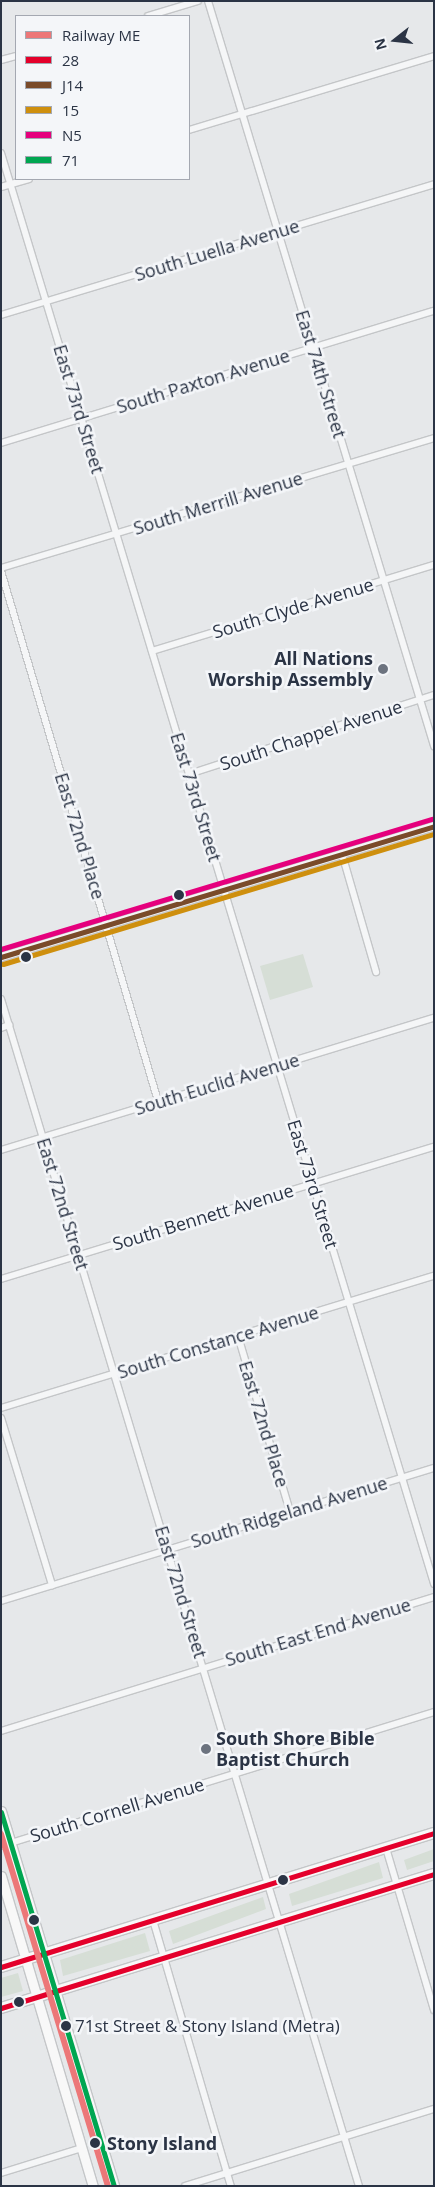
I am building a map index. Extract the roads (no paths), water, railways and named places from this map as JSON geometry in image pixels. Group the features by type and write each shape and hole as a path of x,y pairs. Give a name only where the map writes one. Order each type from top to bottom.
{"highway":[{"path":"1,1967 434,1834"},
{"path":"1,2008 434,1874"}],"main road":[{"path":"1,1811 58,1991 114,2186"},
{"path":"1,1876 35,1998 93,2186"}],"street":[{"path":"151,15 198,1"},
{"name":"East 74th Street","path":"208,1 434,746"},
{"path":"1,60 15,56"},
{"path":"190,130 434,56"},
{"name":"East 73rd Street","path":"1,153 434,1584"},
{"path":"1,187 25,180"},
{"name":"South Luella Avenue","path":"1,315 434,184"},
{"name":"South Paxton Avenue","path":"1,443 434,311"},
{"name":"South Merrill Avenue","path":"1,570 434,438"},
{"name":"South Clyde Avenue","path":"152,651 434,565"},
{"name":"East 72nd Place","path":"1,570 158,1102"},
{"name":"South Chappel Avenue","path":"189,774 434,696"},
{"path":"1,957 434,826"},
{"path":"342,854 376,972"},
{"name":"East 72nd Street","path":"1,999 359,2186"},
{"name":"South Euclid Avenue","path":"1,1150 434,1018"},
{"path":"1,1028 9,1025"},
{"name":"South Bennett Avenue","path":"1,1279 434,1147"},
{"name":"South Constance Avenue","path":"1,1408 434,1276"},
{"name":"East 72nd Place","path":"238,1336 290,1512"},
{"path":"1,1418 52,1586"},
{"name":"South Ridgeland Avenue","path":"1,1601 434,1468"},
{"name":"South East End Avenue","path":"1,1730 434,1596"},
{"name":"South Cornell Avenue","path":"1,1846 434,1712"},
{"path":"386,1848 434,2010"},
{"path":"152,1920 231,2186"},
{"path":"185,2186 434,2109"},
{"path":"1,2173 82,2148"}],"rail line":[{"name":"ME","path":"1,1834 108,2186"}],"place":[{"name":"All Nations Worship Assembly","path":"383,669"},
{"name":"South Shore Bible Baptist Church","path":"206,1749"},
{"name":"71st Street & Stony Island (Metra)","path":"66,2026"},
{"name":"Stony Island","path":"95,2143"}]}
